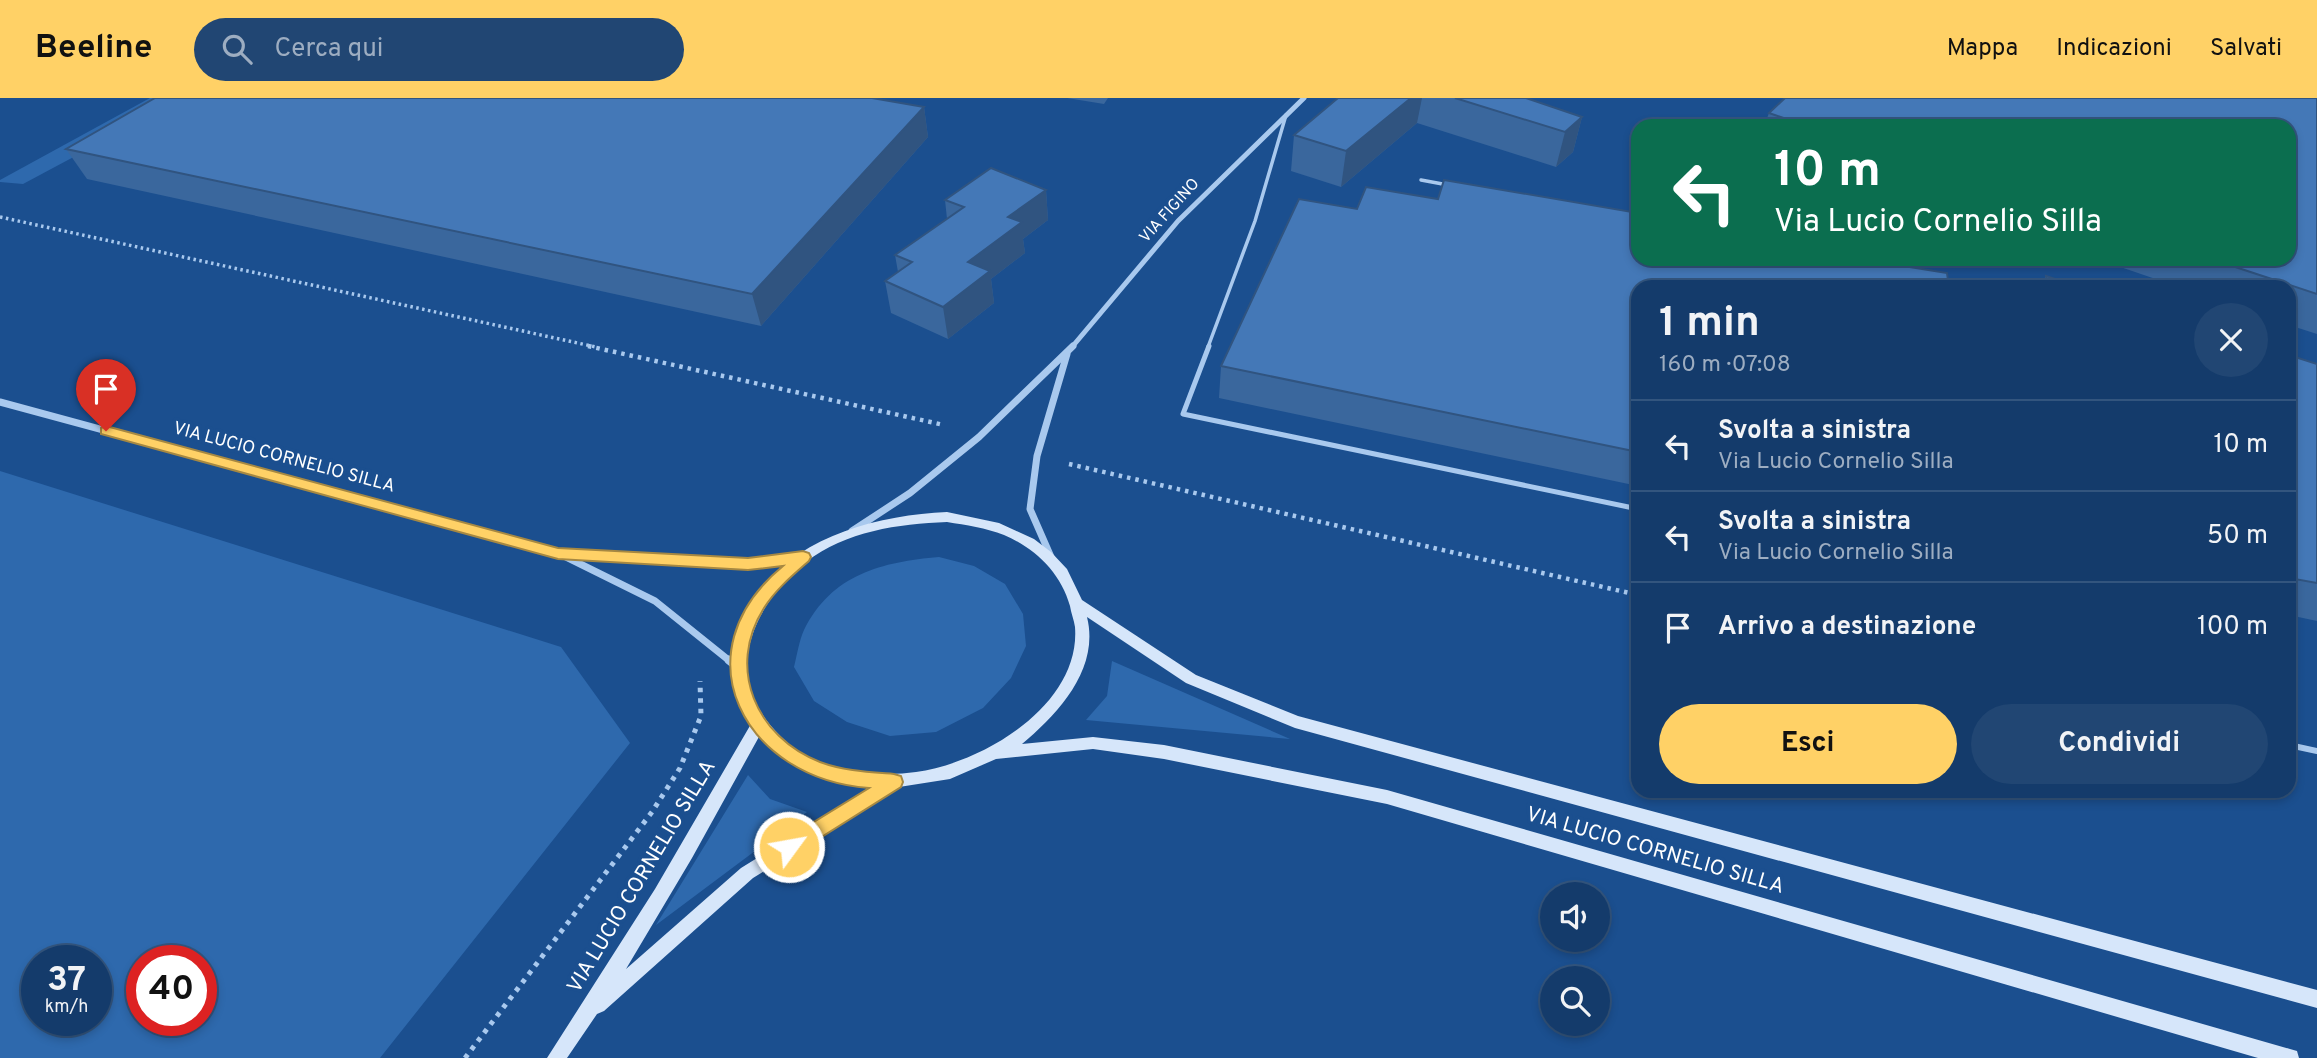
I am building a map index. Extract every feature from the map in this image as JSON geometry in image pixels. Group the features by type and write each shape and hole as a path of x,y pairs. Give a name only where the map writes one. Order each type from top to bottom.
{"street":[{"name":"VIA FIGINO","path":"850,532 910,493 979,437 1067,353 1178,221 1304,98"},
{"name":"VIA FIGINO","path":"1054,564 1030,509 1037,456 1067,353"},
{"name":"VIA LUCIO CORNELIO SILLA","path":"0,402 558,554 655,601 738,667"},
{"name":"VIA LUCIO CORNELIO SILLA","path":"916,517 947,517 986,524 1012,533 1037,548 1069,583 1078,604 1082,639 1074,673 1055,705 1028,732 998,753 934,777 894,782 851,779 814,768 783,751 758,726 744,699 738,667 743,637 756,606 780,577 803,557 850,532 880,523 916,517"},
{"name":"VIA LUCIO CORNELIO SILLA","path":"558,554 748,564 803,557"},
{"name":"VIA LUCIO CORNELIO SILLA","path":"1078,604 1191,679 1295,722 2317,999"},
{"name":"VIA LUCIO CORNELIO SILLA","path":"556,1058 586,1016 696,835 758,726"},
{"name":"VIA LUCIO CORNELIO SILLA","path":"998,753 1093,743 1164,752 1387,797 2290,1058"},
{"name":"VIA LUCIO CORNELIO SILLA","path":"586,1016 747,873 894,782"}],"lane":[{"path":"1286,115 1255,221 1183,414 1631,508"},
{"path":"1421,180 1461,187"},
{"path":"2296,746 2317,751"}],"path":[{"path":"0,217 434,313 522,329 946,425 979,437"},
{"path":"1037,456 1631,593"},
{"path":"465,1058 652,812 680,768 701,716 699,671"}],"shaded area":[{"path":"150,98 184,98 23,184 0,182 0,180"},
{"path":"0,471 561,647 630,743 380,1058 0,1058"},
{"path":"939,557 974,566 1005,584 1023,614 1026,646 1011,678 983,708 936,732 890,736 847,722 814,701 794,667 802,634 829,596 861,574 898,563"},
{"path":"1112,661 1290,739 1086,720 1107,696"},
{"path":"748,775 770,799 807,812 656,925"}],"building":[{"path":"155,98 872,98 924,107 752,294 66,149"},
{"path":"1338,98 1411,98 1346,151 1294,135"},
{"path":"1455,98 1526,98 1582,117 1565,132"},
{"path":"1785,98 2317,98 2317,294 2296,287 2296,280 2275,280 2232,266 2296,266 2296,119 1787,119 1769,113"},
{"path":"991,168 1046,190 1008,217 1022,222 968,262 990,271 943,307 885,281 912,262 895,255 964,207 945,200"},
{"path":"1444,180 1631,212 1631,266 1904,266 1947,273 1948,280 1631,280 1631,451 1221,366 1299,199 1357,209 1366,187 1438,199"},
{"path":"2296,357 2317,364 2317,583 2296,579"}],"route":[{"path":"106,431 558,554 748,564 803,557 780,577 756,606 743,637 738,667 744,699 758,726 783,751 814,768 851,779 894,782 789,847"}]}
